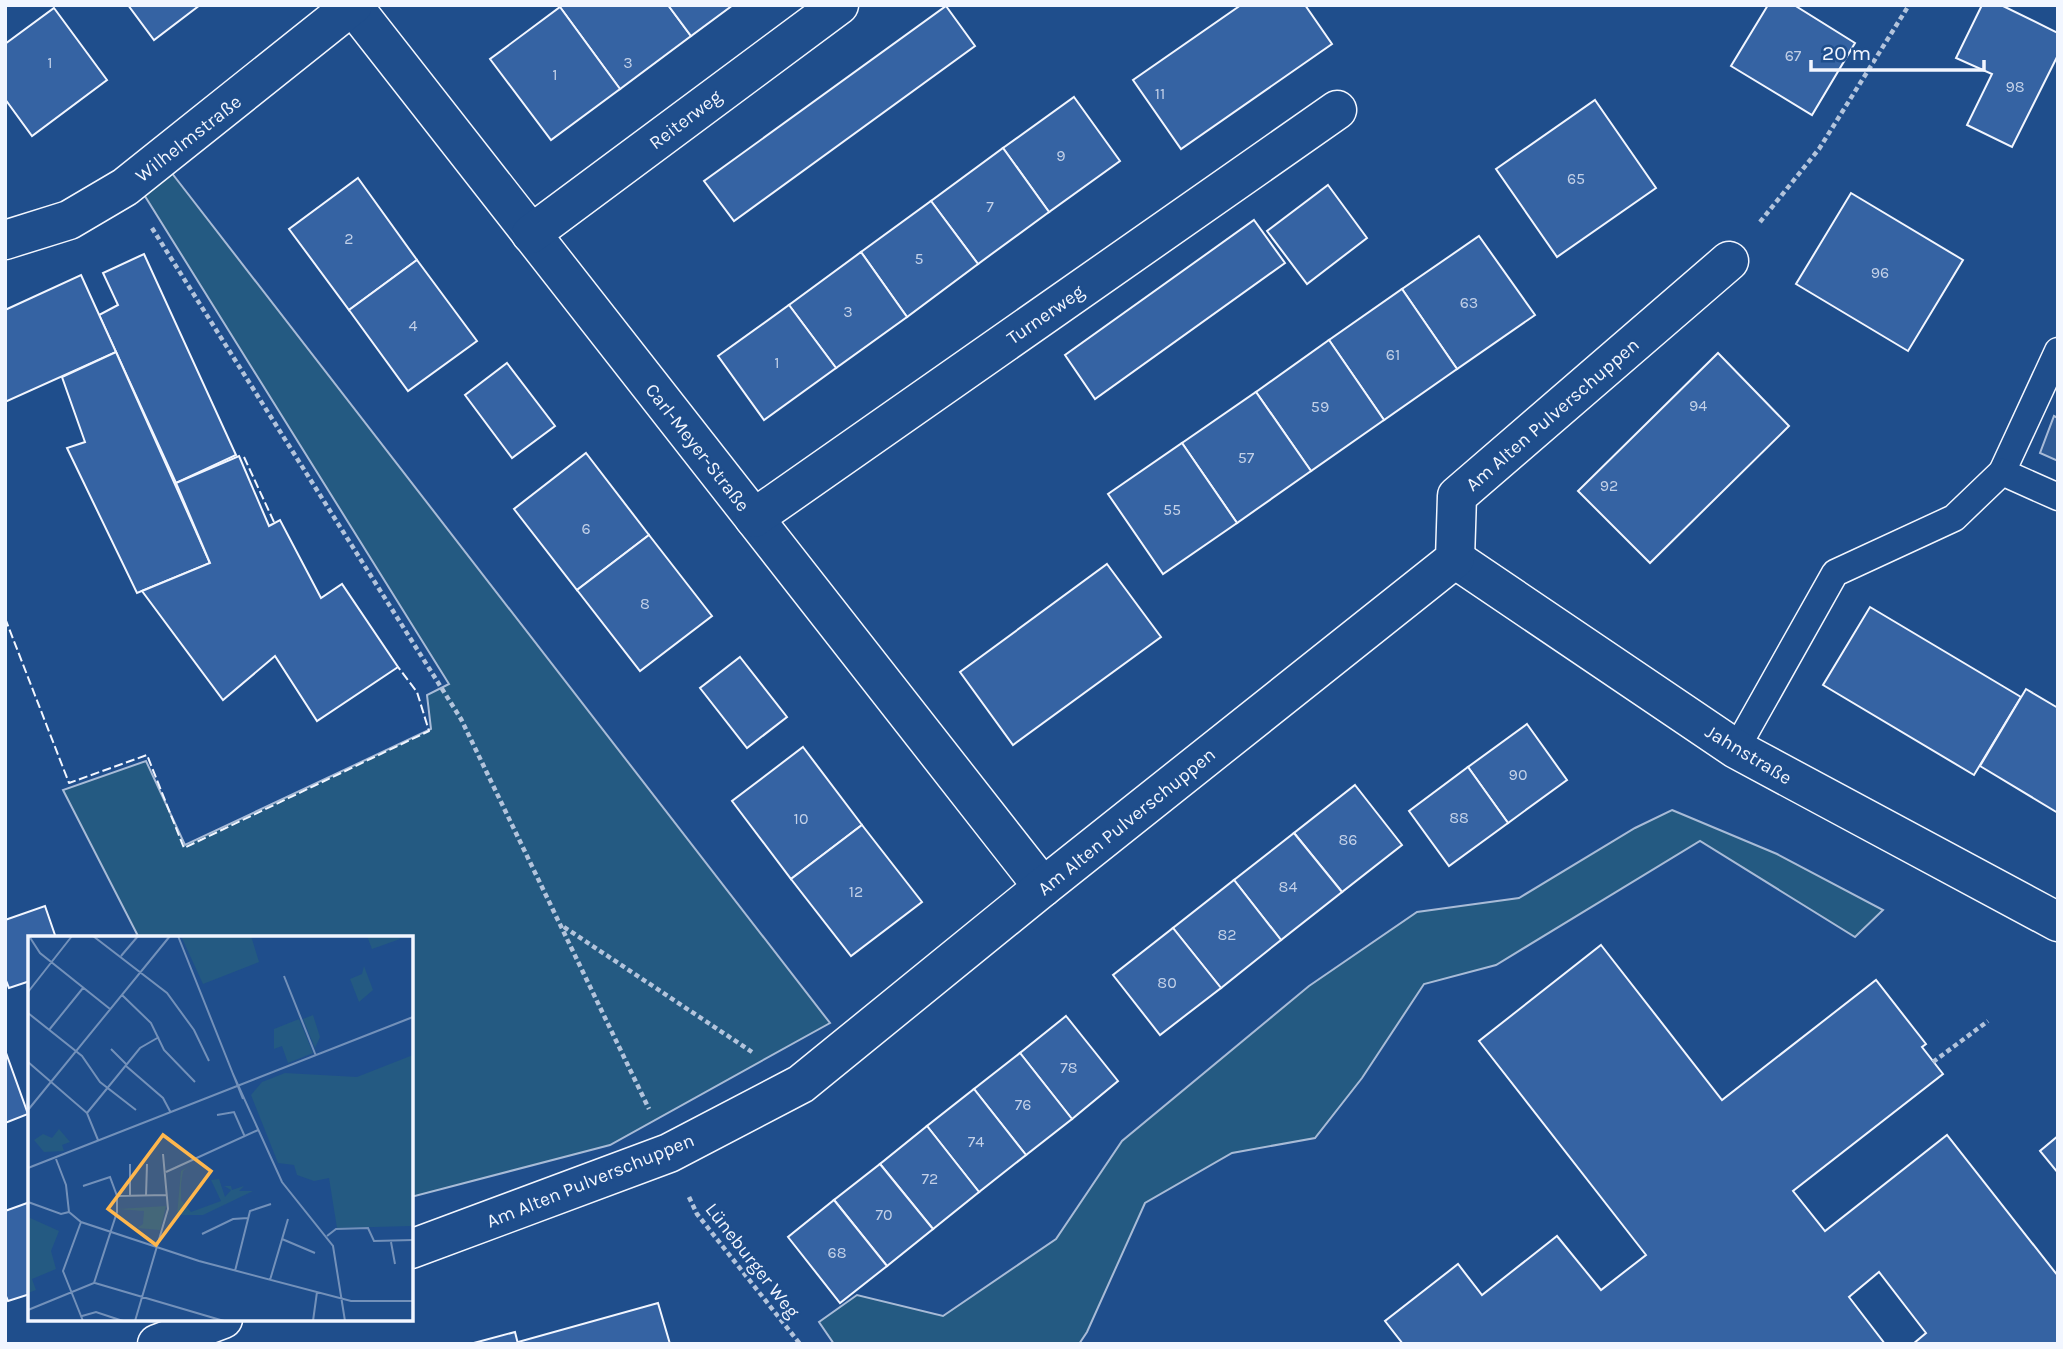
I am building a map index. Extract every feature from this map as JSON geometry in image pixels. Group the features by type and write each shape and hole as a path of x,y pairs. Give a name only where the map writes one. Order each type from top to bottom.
{"street":[{"name":"Reiterweg","path":"531,234 839,5"},
{"name":"Carl-Meyer-Straße","path":"353,6 1043,887"},
{"name":"Wilhelmstraße","path":"5,240 69,220 125,187 353,6"},
{"name":"Turnerweg","path":"754,518 1337,110"},
{"name":"Am Alten Pulverschuppen","path":"413,1248 669,1153 801,1084 1043,887 1455,559 1457,496 1729,261"},
{"name":"Jahnstraße","path":"1455,559 1736,750 2058,922"},
{"path":"157,1344 218,1321"}],"lane":[{"path":"1736,750 1835,573 1954,518 2002,472 2058,351"},
{"path":"2002,472 2058,497"}],"path":[{"path":"1729,261 1819,149 1909,5"},
{"name":"Lüneburger Weg","path":"125,187 461,719 564,927 697,1214 800,1344"},
{"path":"564,927 801,1084"},
{"path":"1933,1062 1988,1021"}],"shaded area":[{"path":"171,172 830,1023 610,1145 413,1196 413,936 138,936 63,790 146,761 185,845 431,729 427,695 449,684 143,193"},
{"path":"2054,416 2058,418 2058,461 2040,453"},
{"path":"1672,810 1777,854 1883,910 1855,937 1700,841 1496,965 1424,984 1362,1078 1315,1138 1232,1153 1145,1203 1087,1332 1079,1344 834,1344 819,1322 857,1295 943,1316 1056,1239 1122,1141 1309,986 1417,912 1519,898 1635,828"}],"building":[{"path":"128,5 200,5 154,40"},
{"path":"668,5 691,36 620,89 560,7"},
{"path":"668,5 733,5 691,36"},
{"path":"1241,5 1305,5 1332,44 1181,149 1133,80"},
{"path":"1768,5 1794,5 1855,43 1812,115 1731,66"},
{"path":"1982,5 2001,5 2058,33 2058,55 2012,147 1967,125 1992,74 1956,58"},
{"path":"946,6 975,46 734,221 704,181"},
{"path":"560,7 620,89 551,140 490,59"},
{"path":"54,8 107,80 32,136 5,99 5,44"},
{"path":"1074,97 1120,161 1049,212 1003,148"},
{"path":"1595,100 1656,188 1557,257 1496,169"},
{"path":"1003,148 1049,212 978,264 931,201"},
{"path":"358,178 417,260 349,310 289,229"},
{"path":"1328,185 1367,238 1307,284 1267,231"},
{"path":"1851,193 1963,260 1908,351 1796,284"},
{"path":"931,201 978,264 907,317 861,252"},
{"path":"1254,220 1285,263 1095,399 1065,355"},
{"path":"1479,236 1535,315 1457,369 1402,289"},
{"path":"861,252 907,317 836,368 789,305"},
{"path":"144,254 236,455 176,483 99,315 118,305 103,273"},
{"path":"417,260 477,341 408,391 349,310"},
{"path":"81,275 116,352 5,402 5,310"},
{"path":"1402,289 1457,369 1384,420 1329,340"},
{"path":"789,305 836,368 764,420 718,356"},
{"path":"1329,340 1384,420 1311,471 1256,392"},
{"path":"116,352 210,563 137,593 67,448 85,442 62,377"},
{"path":"1718,353 1789,426 1650,563 1578,491"},
{"path":"507,363 555,426 512,458 465,395"},
{"path":"1256,392 1311,471 1237,523 1182,443"},
{"path":"1182,443 1237,523 1163,574 1108,494"},
{"path":"586,453 649,535 577,590 514,509"},
{"path":"239,456 269,526 280,520 321,598 342,584 398,667 317,721 275,656 223,700 142,591 210,563 176,483"},
{"path":"649,535 712,616 640,671 577,590"},
{"path":"1107,564 1161,637 1013,745 960,672"},
{"path":"1870,607 2021,697 1974,775 1823,685"},
{"path":"740,657 787,717 747,748 700,688"},
{"path":"2026,689 2058,708 2058,813 1980,766"},
{"path":"1527,724 1567,780 1508,823 1468,767"},
{"path":"803,747 862,825 791,879 732,801"},
{"path":"1468,767 1508,823 1449,866 1409,811"},
{"path":"1355,785 1402,845 1342,892 1294,833"},
{"path":"862,825 922,902 851,956 791,879"},
{"path":"1294,833 1342,892 1281,940 1234,880"},
{"path":"1234,880 1281,940 1221,988 1173,928"},
{"path":"45,906 55,936 28,936 28,982 9,988 5,978 5,920"},
{"path":"1173,928 1221,988 1160,1035 1113,975"},
{"path":"1601,945 1722,1100 1876,980 1926,1044 1922,1047 1943,1074 1793,1191 1825,1231 1947,1135 2058,1276 2058,1344 1913,1344 1926,1333 1879,1272 1849,1297 1885,1344 1403,1344 1385,1321 1458,1264 1482,1295 1557,1236 1601,1290 1646,1255 1479,1041"},
{"path":"1066,1016 1118,1081 1072,1119 1020,1053"},
{"path":"5,1050 28,1114 5,1123"},
{"path":"1020,1053 1072,1119 1026,1155 974,1089"},
{"path":"974,1089 1026,1155 979,1192 927,1126"},
{"path":"927,1126 979,1192 933,1229 880,1164"},
{"path":"2058,1136 2058,1173 2040,1151"},
{"path":"880,1164 933,1229 887,1266 834,1200"},
{"path":"834,1200 887,1266 840,1303 788,1237"},
{"path":"28,1203 28,1295 8,1301 5,1294 5,1211"},
{"path":"658,1303 670,1344 518,1344 518,1342"},
{"path":"515,1332 518,1344 470,1344"}],"fence":[{"path":"244,457 274,522"},
{"path":"5,618 69,783 147,755 184,848 429,731 417,692 398,667"}]}
